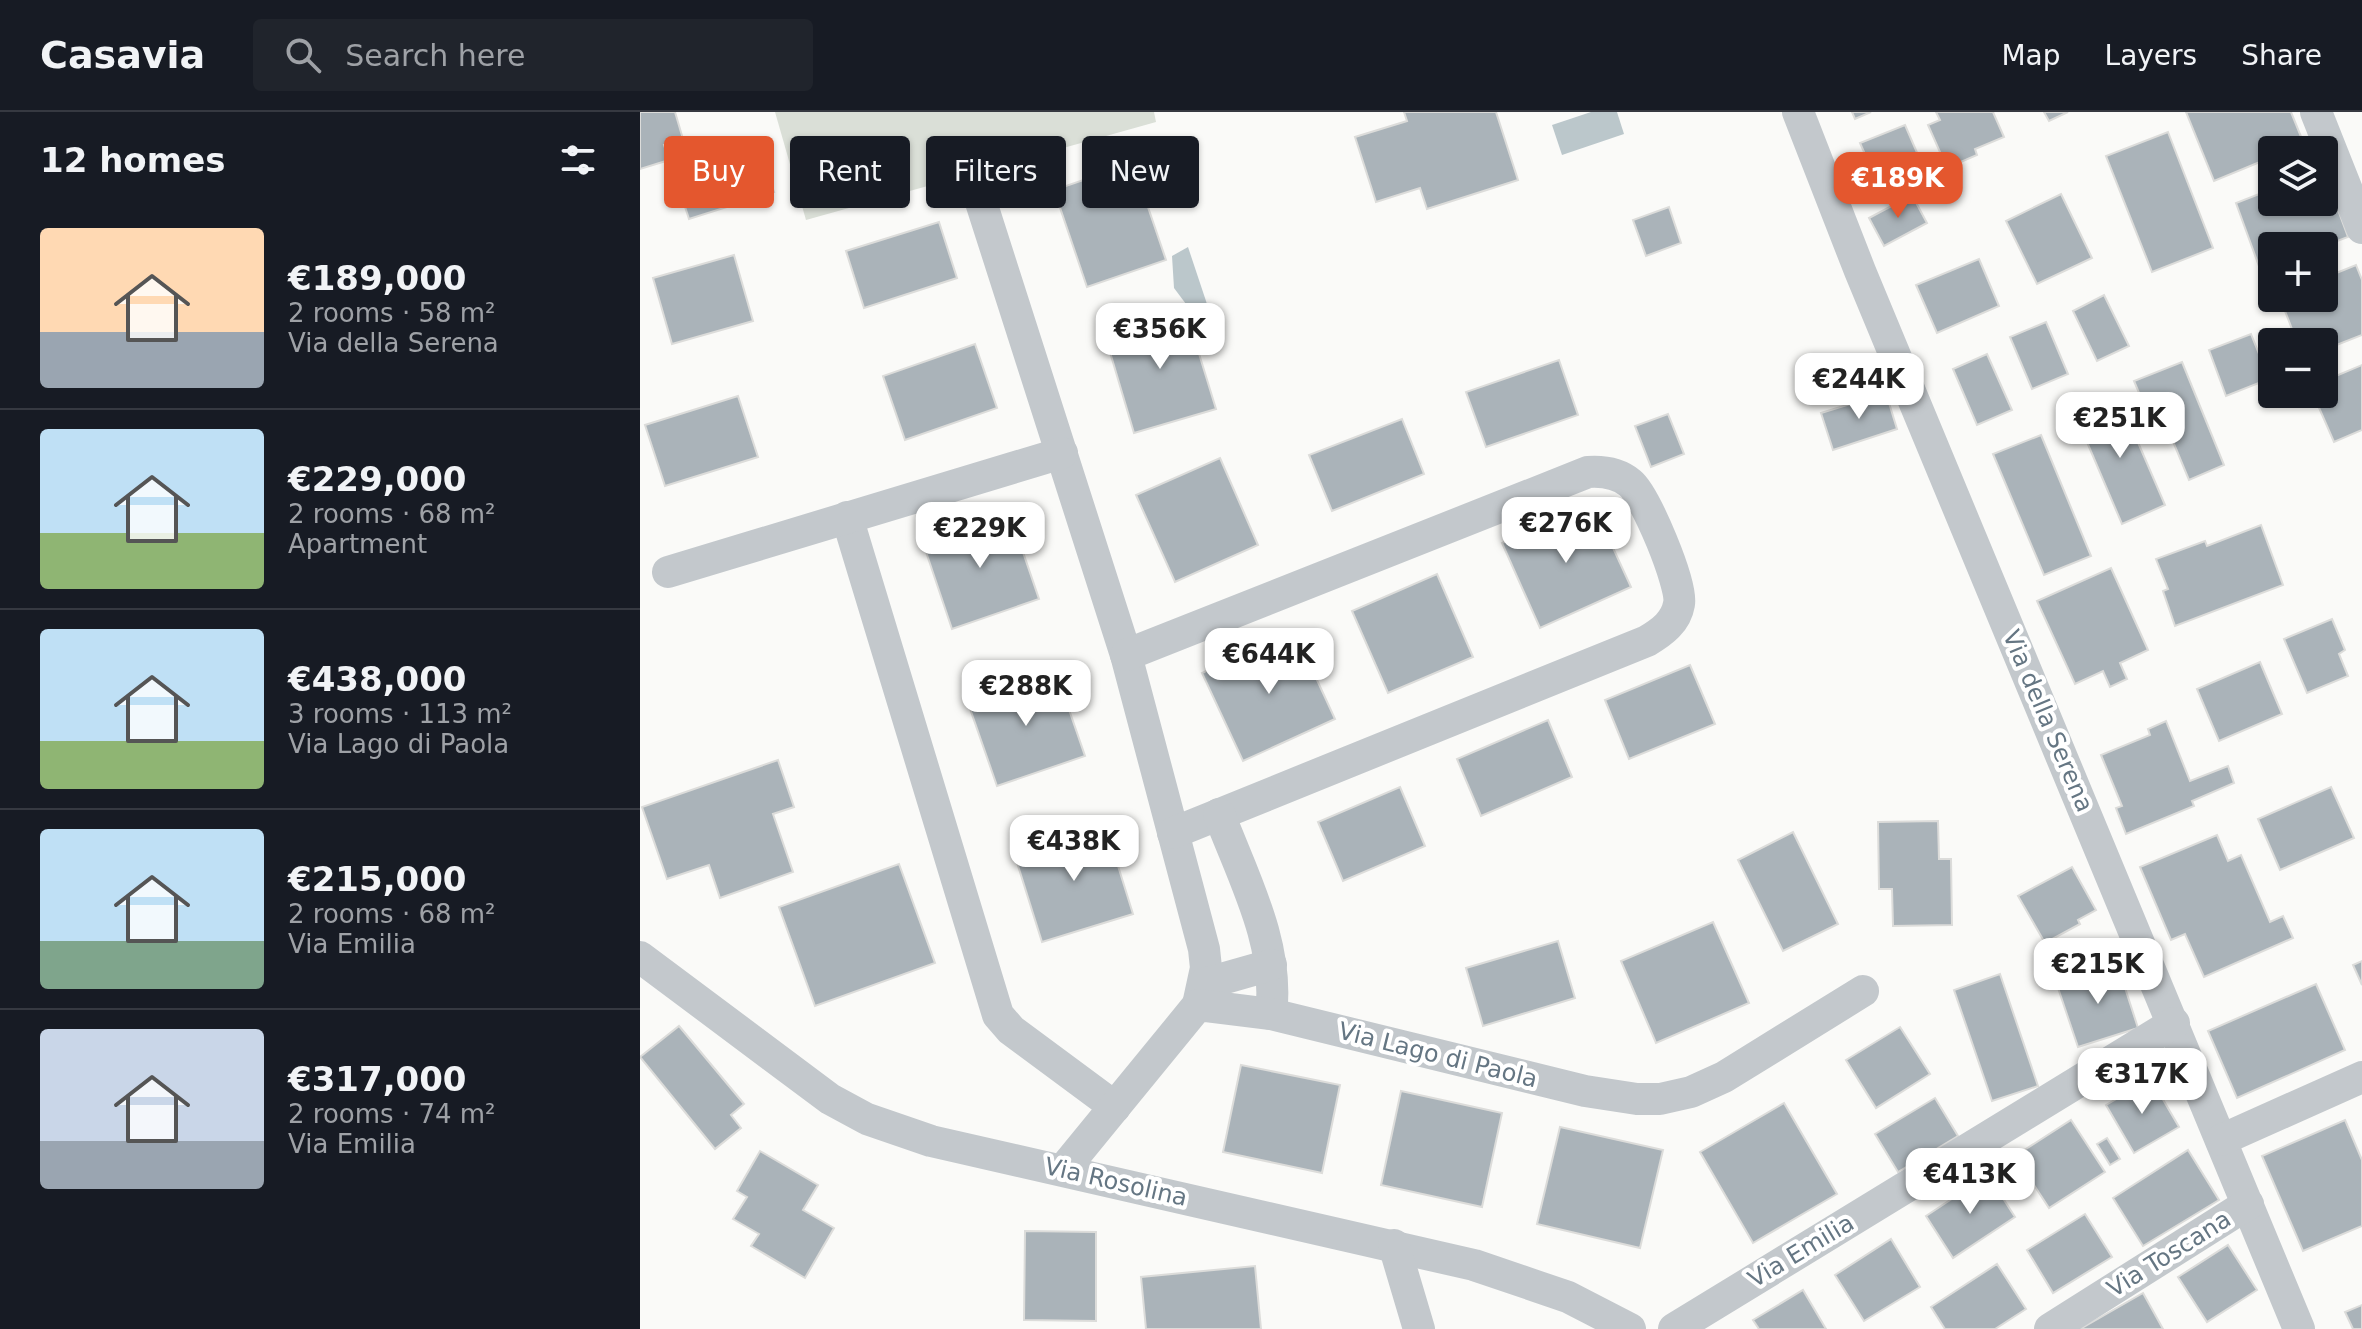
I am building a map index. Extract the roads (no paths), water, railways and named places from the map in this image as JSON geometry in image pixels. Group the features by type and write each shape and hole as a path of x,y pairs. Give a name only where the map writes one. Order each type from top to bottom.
{"street":[{"name":"Via della Serena","path":"1798,112 1860,271 2299,1329"},
{"path":"2316,112 2362,228"},
{"path":"983,208 1126,655 1204,949 1201,995"},
{"path":"668,572 1062,453"},
{"path":"1126,655 1580,474 1597,471 1614,474 1632,484 1641,496 1679,589 1679,607 1670,624 1639,644 1173,833"},
{"path":"847,517 998,1015 1011,1030 1115,1107"},
{"path":"1219,814 1263,932 1271,965 1271,1014"},
{"name":"Via Rosolina","path":"640,957 815,1089 867,1119 931,1141 1394,1245 1522,1279 1568,1297 1630,1329"},
{"path":"1063,1170 1201,995 1271,965"},
{"name":"Via Lago di Paola","path":"1201,995 1585,1091 1612,1097 1660,1099 1691,1092 1724,1077 1863,991"},
{"name":"Via Emilia","path":"1674,1329 2174,1023"},
{"path":"2221,1140 2362,1077"},
{"name":"Via Toscana","path":"2050,1329 2248,1204"},
{"path":"1394,1245 1419,1329"}]}
